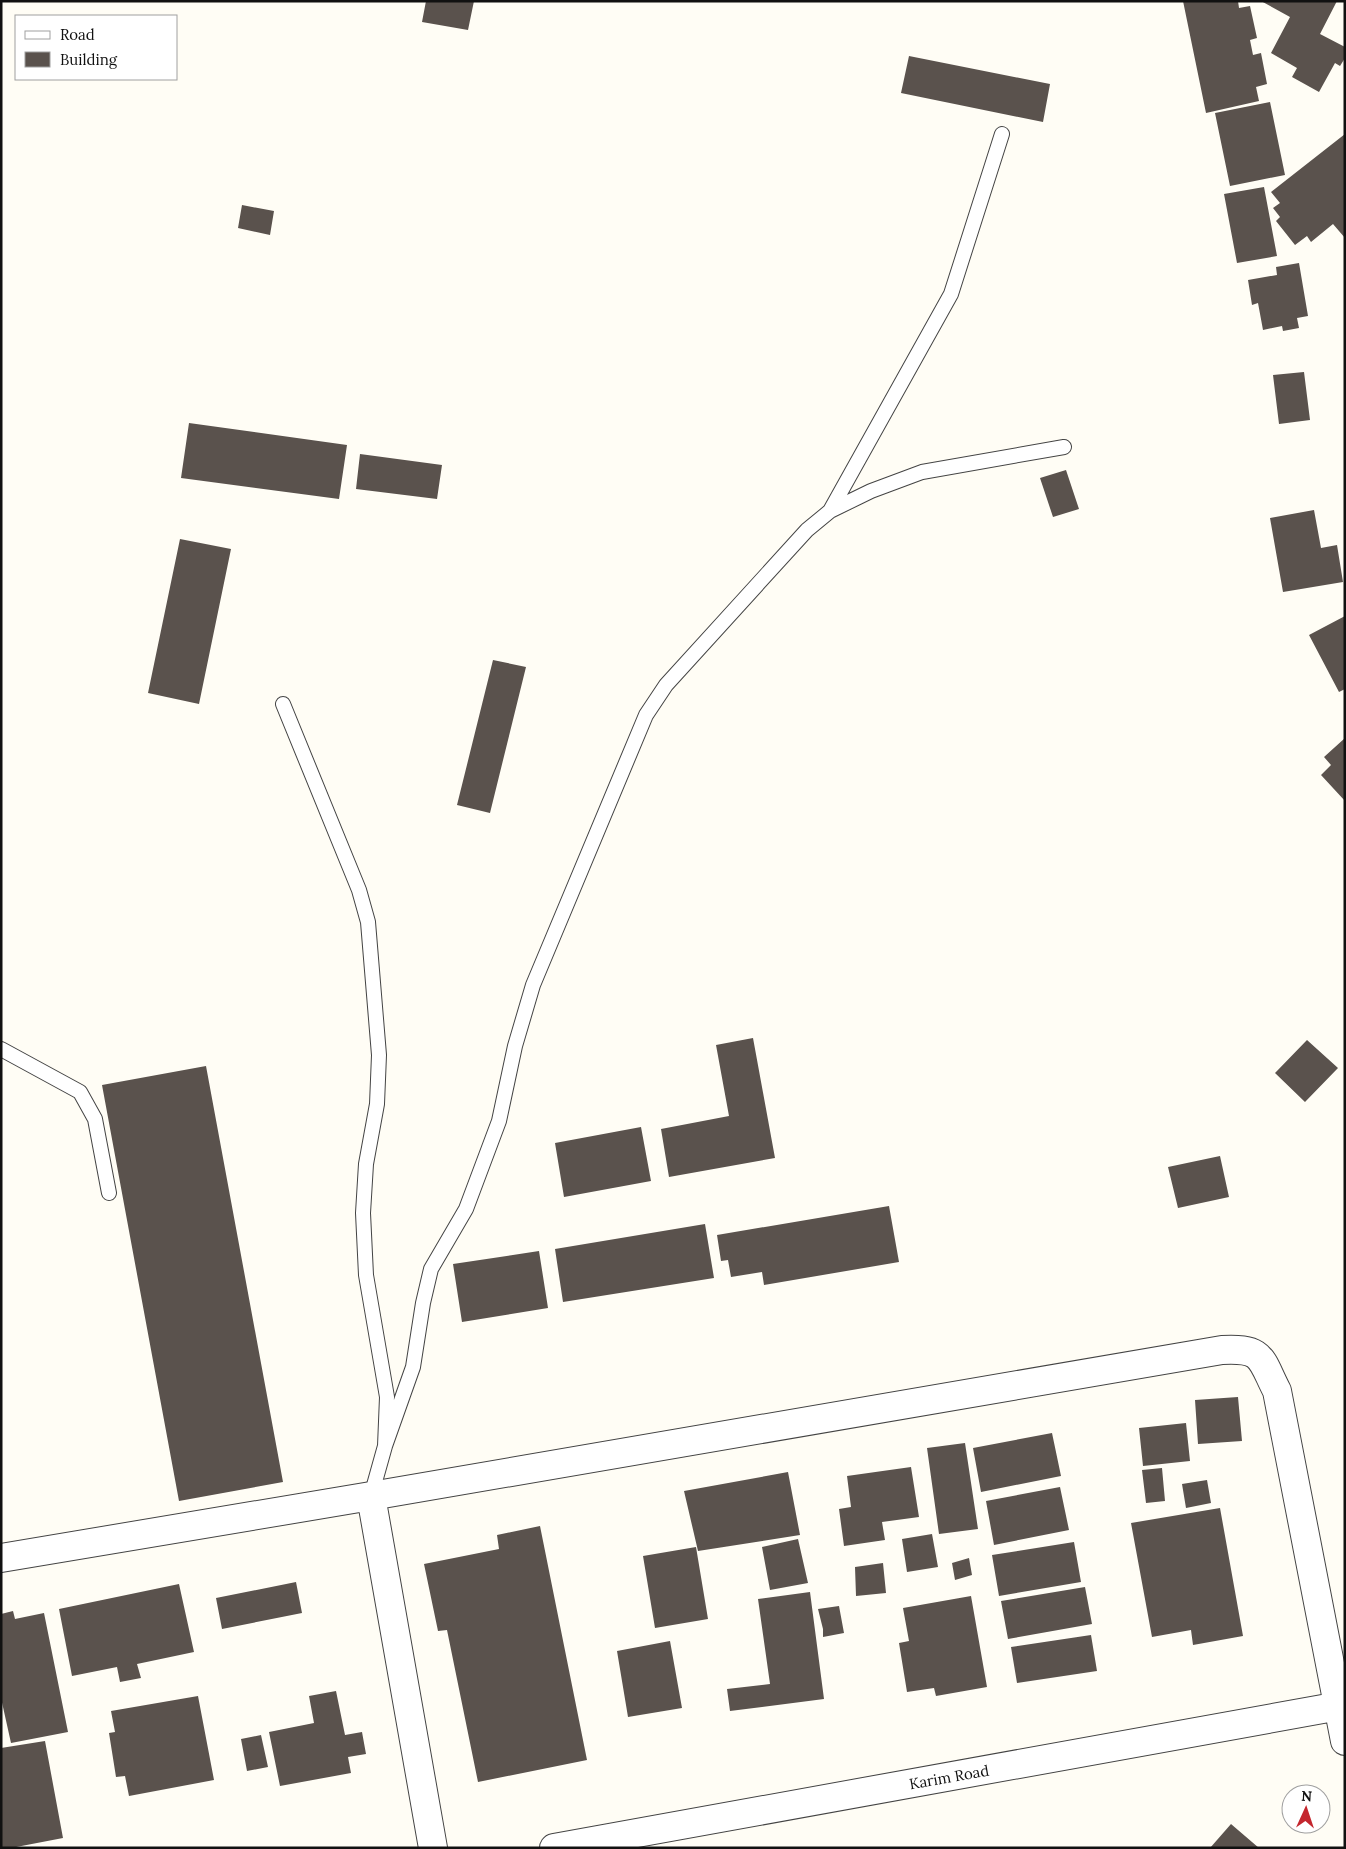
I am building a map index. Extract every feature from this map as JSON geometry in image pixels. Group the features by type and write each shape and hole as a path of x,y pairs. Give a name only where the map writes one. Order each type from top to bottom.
{"street":[{"path":"1,1558 1222,1350 1243,1349 1260,1356 1277,1392 1342,1706 1345,1741"},
{"path":"372,1496 433,1848"},
{"name":"Karim Road","path":"554,1848 1342,1706"}],"lane":[{"path":"830,511 950,294 1002,134"},
{"path":"372,1496 385,1446 412,1367 431,1269 466,1209 499,1121 515,1046 532,985 646,714 666,685 807,530 830,511 871,491 922,472 1064,447"},
{"path":"283,704 359,890 368,922 379,1055 377,1104 366,1164 362,1213 366,1275 387,1396 385,1446"},
{"path":"1,1049 80,1092 95,1118 109,1193"}],"building":[{"path":"426,1 474,1 468,30 422,22"},
{"path":"1183,1 1238,1 1239,8 1250,6 1257,38 1250,40 1253,55 1261,53 1267,84 1256,87 1259,101 1206,113"},
{"path":"1261,1 1337,1 1320,34 1345,47 1345,58 1340,66 1335,63 1319,92 1292,77 1297,68 1271,53 1290,17"},
{"path":"909,56 1050,84 1043,122 901,93"},
{"path":"1270,102 1285,175 1230,186 1215,113"},
{"path":"1345,134 1345,238 1333,224 1311,242 1307,236 1295,245 1276,221 1280,217 1273,208 1280,203 1271,192"},
{"path":"1264,187 1277,256 1237,263 1224,194"},
{"path":"242,205 274,211 270,235 238,228"},
{"path":"1299,263 1308,316 1297,318 1299,328 1283,331 1282,326 1263,330 1258,303 1252,305 1248,280 1277,275 1276,267"},
{"path":"1304,372 1310,420 1279,424 1273,375"},
{"path":"189,423 347,445 339,499 181,478"},
{"path":"360,454 442,465 437,499 356,489"},
{"path":"1066,470 1079,509 1053,517 1040,478"},
{"path":"1314,510 1321,548 1337,545 1343,582 1283,592 1270,518"},
{"path":"180,539 231,549 199,704 148,693"},
{"path":"1345,616 1345,689 1339,692 1309,635"},
{"path":"493,660 526,667 490,813 457,805"},
{"path":"1345,738 1345,801 1321,775 1331,765 1324,757"},
{"path":"753,1038 775,1158 669,1177 661,1129 729,1116 716,1045"},
{"path":"1307,1040 1338,1068 1305,1102 1275,1073"},
{"path":"206,1066 283,1482 179,1501 102,1085"},
{"path":"641,1127 651,1181 564,1197 555,1143"},
{"path":"1220,1156 1229,1197 1178,1208 1168,1167"},
{"path":"889,1206 899,1262 764,1285 762,1272 731,1277 728,1260 721,1261 717,1235"},
{"path":"705,1224 714,1278 563,1302 555,1249"},
{"path":"539,1251 548,1308 462,1322 453,1264"},
{"path":"1238,1397 1242,1441 1198,1444 1195,1400"},
{"path":"1186,1423 1190,1461 1143,1466 1139,1428"},
{"path":"1052,1433 1061,1476 981,1492 973,1448"},
{"path":"965,1443 978,1529 939,1534 927,1448"},
{"path":"911,1467 919,1517 882,1522 885,1540 844,1546 839,1509 851,1507 847,1476"},
{"path":"1162,1468 1165,1501 1146,1503 1142,1470"},
{"path":"788,1472 800,1535 698,1551 684,1491"},
{"path":"1207,1480 1211,1503 1186,1508 1182,1484"},
{"path":"1060,1487 1069,1530 994,1545 986,1501"},
{"path":"1220,1508 1243,1636 1193,1645 1191,1630 1152,1637 1131,1523"},
{"path":"540,1526 587,1760 478,1782 447,1630 438,1631 424,1564 499,1549 497,1535"},
{"path":"932,1534 938,1567 907,1572 902,1539"},
{"path":"798,1539 808,1583 770,1590 762,1547"},
{"path":"1074,1542 1081,1582 999,1596 992,1555"},
{"path":"696,1547 708,1619 655,1628 643,1556"},
{"path":"969,1558 972,1575 955,1580 952,1563"},
{"path":"883,1563 886,1593 856,1596 855,1567"},
{"path":"296,1582 302,1613 222,1629 216,1598"},
{"path":"179,1584 194,1652 137,1664 141,1678 120,1682 117,1667 72,1676 59,1609"},
{"path":"1085,1587 1092,1624 1008,1639 1001,1601"},
{"path":"810,1592 824,1699 730,1711 727,1689 770,1684 758,1599"},
{"path":"971,1596 987,1687 936,1696 934,1688 907,1692 899,1643 909,1641 903,1608"},
{"path":"839,1606 844,1633 823,1637 818,1609"},
{"path":"13,1611 15,1619 44,1613 68,1732 11,1743 1,1698 1,1614"},
{"path":"1091,1635 1097,1671 1017,1683 1011,1647"},
{"path":"670,1641 682,1708 628,1717 617,1651"},
{"path":"336,1691 345,1735 362,1732 366,1754 348,1757 351,1773 280,1786 269,1732 314,1723 309,1696"},
{"path":"198,1696 214,1780 129,1796 125,1776 116,1777 109,1733 115,1732 111,1711"},
{"path":"261,1735 268,1767 247,1771 241,1739"},
{"path":"45,1741 63,1838 11,1848 1,1848 1,1748"},
{"path":"1231,1824 1259,1848 1210,1848"}]}
